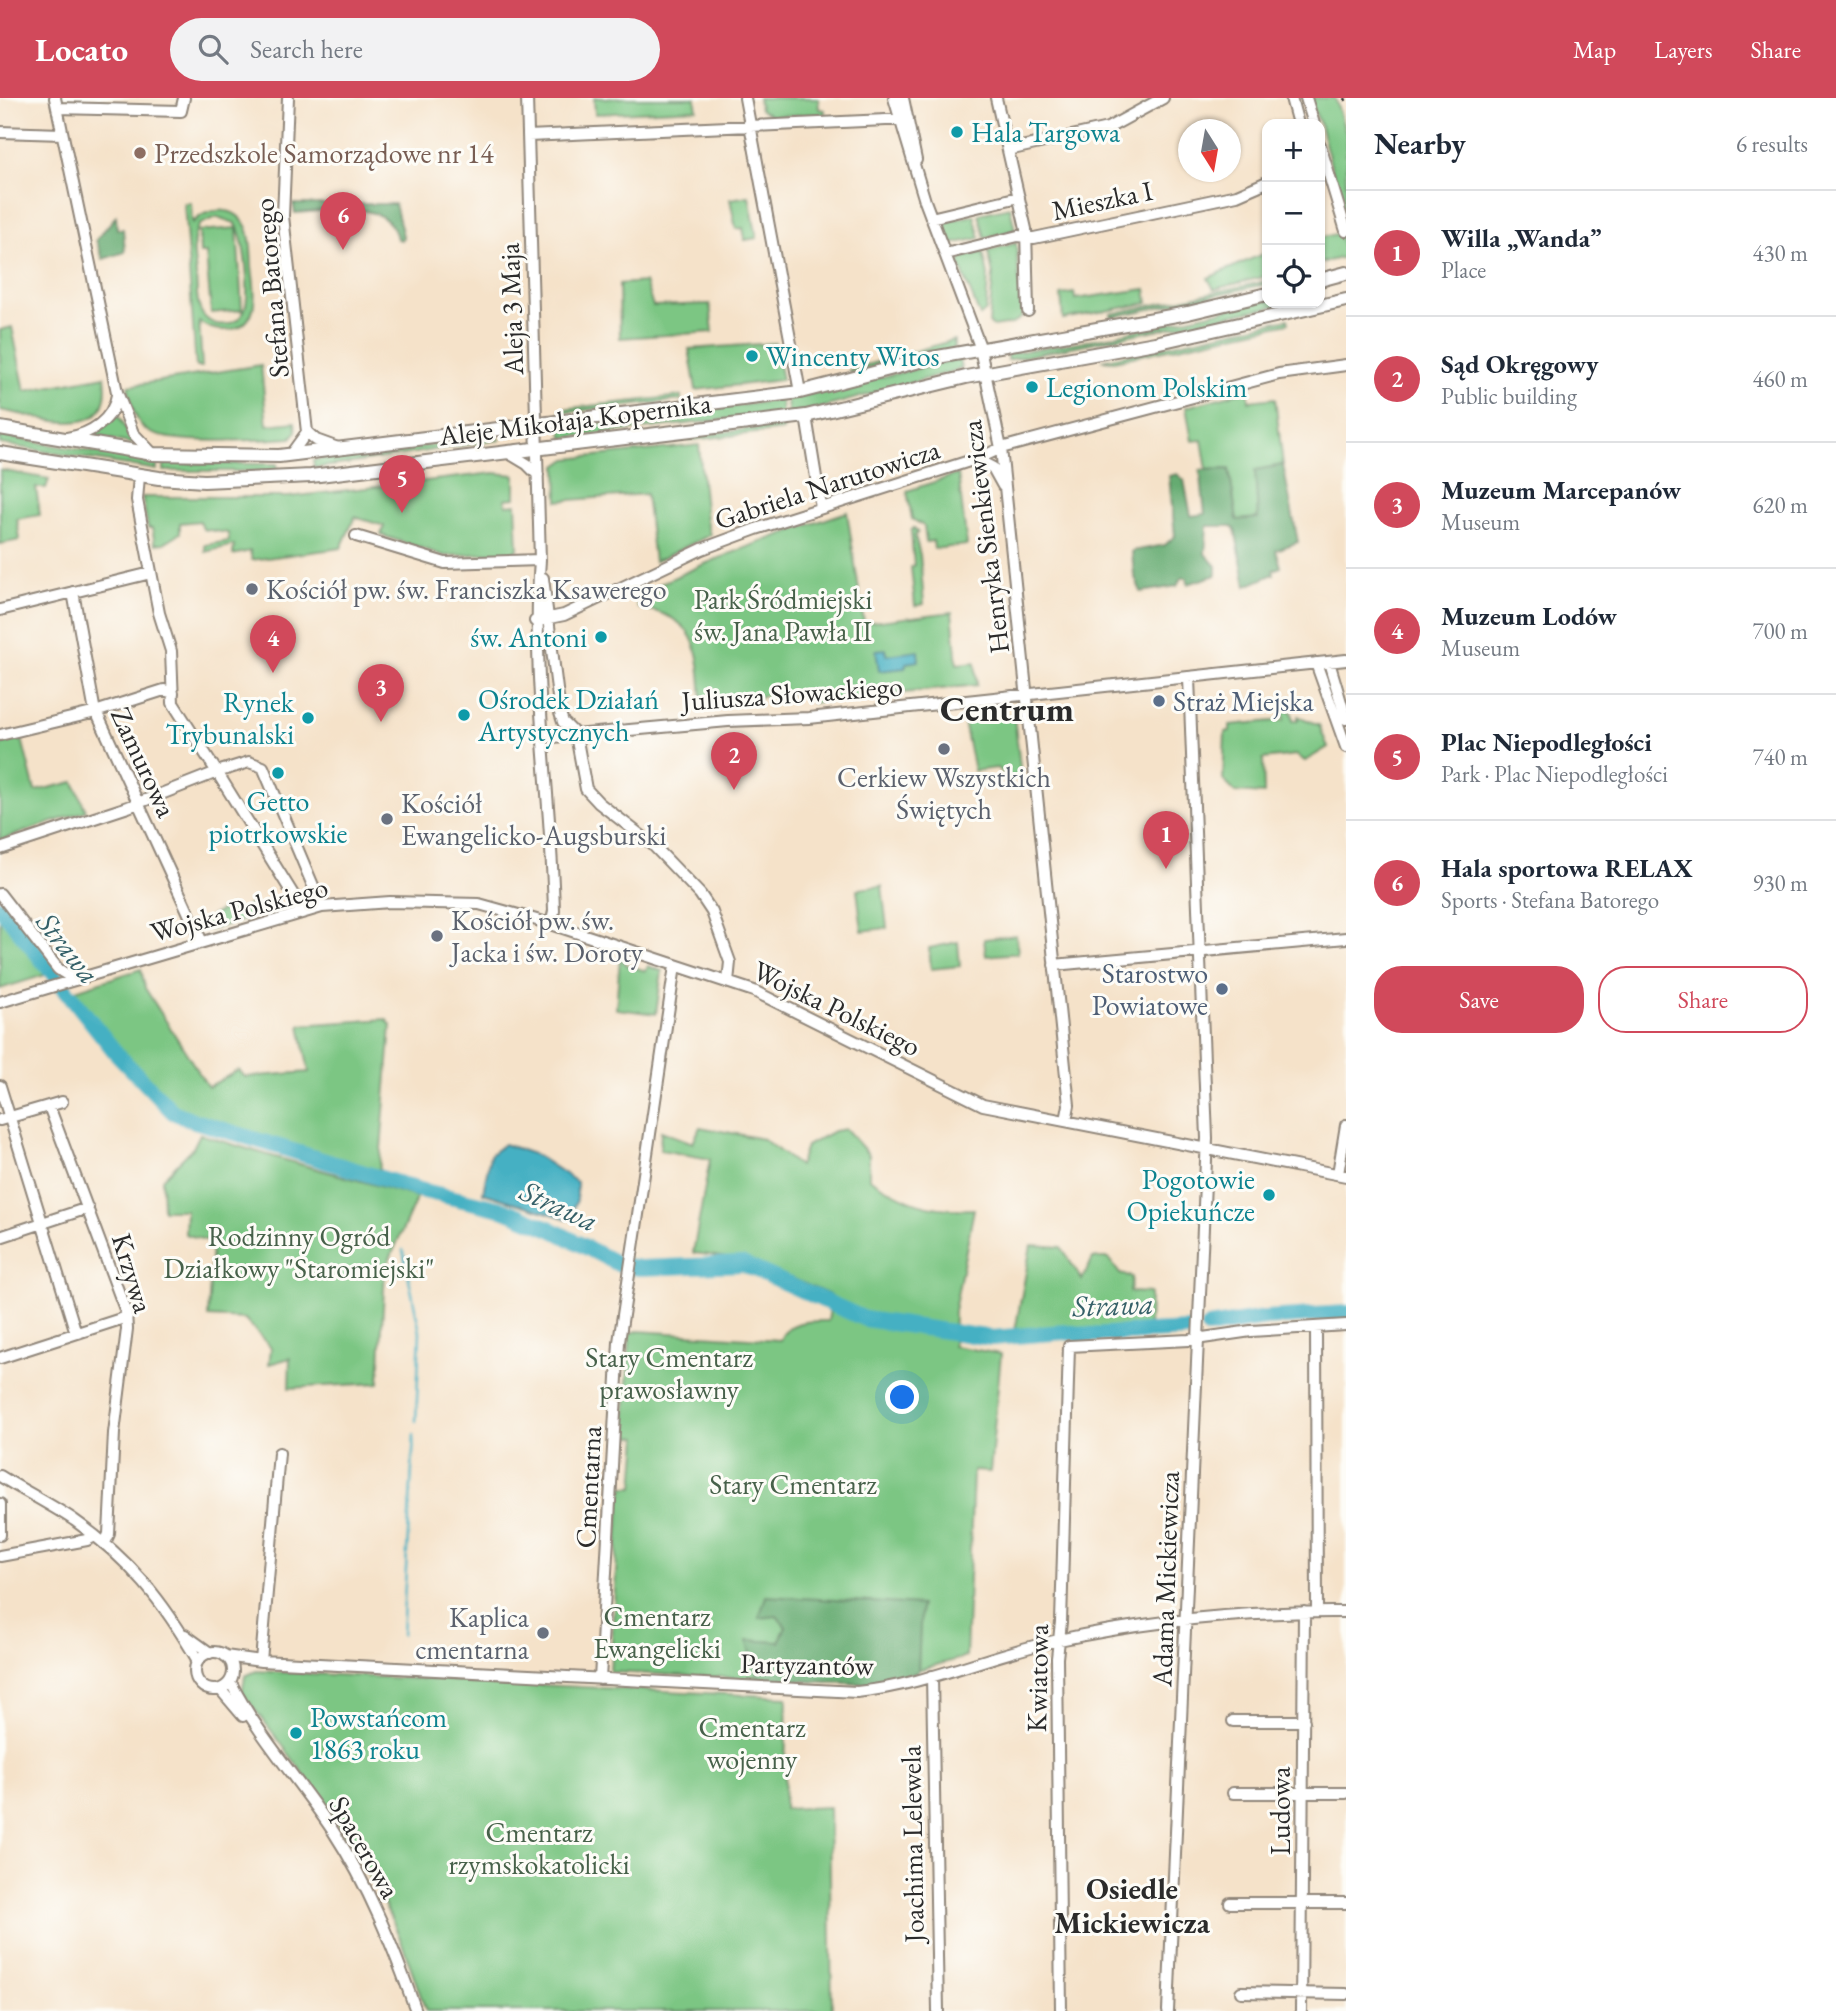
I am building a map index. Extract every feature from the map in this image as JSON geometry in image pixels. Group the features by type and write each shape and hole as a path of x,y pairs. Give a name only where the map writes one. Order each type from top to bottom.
{"main road":[{"path":"1325,279 1346,273"},
{"name":"Aleje Mikołaja Kopernika","path":"0,428 153,454 223,457 291,454 800,392 981,349 1188,313 1262,295"},
{"name":"Aleje Mikołaja Kopernika","path":"0,453 139,476 204,481 298,477 538,446 806,416 986,374 1155,343 1346,300"}],"street":[{"path":"181,111 184,98"},
{"name":"Stefana Batorego","path":"288,98 283,216 307,432"},
{"name":"Aleja 3 Maja","path":"527,98 540,560"},
{"path":"745,98 800,392"},
{"name":"Henryka Sienkiewicza","path":"894,98 904,120 931,218 981,349 1001,447 1069,1105 1066,1121"},
{"name":"Henryka Sienkiewicza","path":"903,98 904,120"},
{"path":"996,98 1019,197 1025,237 1028,311"},
{"path":"1008,150 1108,128 1163,98"},
{"path":"1291,98 1297,119"},
{"path":"1306,98 1312,119"},
{"path":"153,454 132,433 117,392 56,103 195,113"},
{"path":"528,136 904,120"},
{"path":"0,132 62,134"},
{"path":"1325,169 1346,232"},
{"name":"Mieszka I","path":"945,254 1018,236 1025,237 1237,195 1262,184"},
{"path":"931,218 1019,197"},
{"name":"Gabriela Narutowicza","path":"535,621 564,615 702,549 976,458 1001,447 1279,374 1346,365"},
{"path":"61,439 82,435 104,421 114,407 117,392"},
{"path":"806,416 821,508"},
{"path":"291,454 307,432 316,440 339,448"},
{"path":"505,451 527,464 538,475"},
{"path":"976,458 995,470 1005,492"},
{"path":"139,476 137,498 151,573 171,651 174,704 294,895 301,912"},
{"path":"356,536 445,563 540,560"},
{"path":"540,560 550,619 559,708 565,725"},
{"path":"540,560 535,621 548,796 554,911 551,924"},
{"path":"0,610 151,573"},
{"name":"Zamurowa","path":"73,592 96,712 202,942"},
{"name":"Juliusza Słowackiego","path":"544,733 550,737 728,721 809,718 1346,660"},
{"path":"1329,662 1346,719"},
{"path":"1316,663 1346,747"},
{"name":"Adama Mickiewicza","path":"1168,2011 1206,1148 1207,1072 1189,678"},
{"path":"0,735 96,712 164,690 173,693"},
{"path":"543,720 565,725 576,734 586,789 599,803 652,844 700,894 712,912 730,962 729,982"},
{"path":"0,849 139,803 249,762 262,765 322,907"},
{"path":"0,894 58,970 70,981"},
{"name":"Wojska Polskiego","path":"0,1002 322,907 357,903 472,904 551,924 766,996 983,1105 1342,1175"},
{"path":"1054,965 1346,938"},
{"name":"Cmentarna","path":"600,1679 617,1365 676,966"},
{"path":"0,1086 5,1119 76,1333"},
{"path":"5,1119 62,1102"},
{"name":"Krzywa","path":"49,1107 122,1296 127,1317 114,1433 110,1530 105,1543"},
{"path":"1342,1175 1346,1125"},
{"path":"0,1237 88,1208"},
{"path":"0,1357 127,1317"},
{"path":"1198,1332 1346,1325"},
{"path":"1316,1328 1317,1611"},
{"name":"Kwiatowa","path":"1061,2011 1059,1640 1069,1346 1198,1332"},
{"path":"261,1661 279,1453"},
{"path":"0,1478 49,1504 105,1543 135,1571 185,1634 198,1661"},
{"path":"0,1504 0,1535"},
{"path":"0,1556 87,1541 94,1536"},
{"name":"Ludowa","path":"1301,2011 1304,1612"},
{"name":"Partyzantów","path":"225,1656 261,1661 857,1692 932,1676 1059,1640 1186,1618 1346,1612"},
{"path":"185,1634 209,1653 225,1656 231,1676 220,1689 208,1689 199,1683 195,1672 198,1661 209,1653"},
{"name":"Partyzantów","path":"231,1676 261,1661"},
{"name":"Spacerowa","path":"231,1676 250,1720"},
{"name":"Joachima Lelewela","path":"932,1676 938,2011"},
{"name":"Spacerowa","path":"220,1689 250,1720 312,1800 351,1860 380,1918 416,2011"},
{"path":"1233,1721 1304,1720"},
{"path":"1233,1793 1346,1793"},
{"path":"1230,1903 1346,1903"},
{"path":"1241,1992 1346,1994"}],"green space":[{"path":"594,98 695,98 697,109 595,114"},
{"path":"758,98 818,98 819,109 825,110 825,114 772,116 760,109"},
{"path":"1309,98 1335,98 1346,134 1346,222 1325,143 1325,119 1318,119"},
{"path":"749,196 757,238 745,240 743,228 736,229 730,199"},
{"path":"184,203 191,203 192,223 214,211 229,212 242,220 250,237 255,290 251,314 240,326 224,330 199,322 202,367 196,367","holes":["217,217 235,223 244,253 246,306 239,318 220,325 208,320 199,305 194,256 195,236 200,224"]},
{"path":"293,204 395,204 402,240 397,239 392,226 382,217 370,212 340,210 295,213"},
{"path":"1010,207 1015,230 985,238 979,214"},
{"path":"974,215 980,238 951,244 945,222"},
{"path":"116,216 117,229 123,229 125,252 103,259 96,240"},
{"path":"237,228 242,310 211,313 206,253 200,253 199,231"},
{"path":"1340,233 1345,257 1325,262 1325,237"},
{"path":"1016,243 1022,317 1012,324 993,327 989,323 993,275 988,251"},
{"path":"983,252 988,275 986,311 980,316 959,263 963,257"},
{"path":"1262,254 1262,277 1214,289 1208,278"},
{"path":"645,282 653,306 710,304 713,332 620,338 619,284"},
{"path":"1262,282 1262,285 1112,317 1111,314"},
{"path":"1146,289 1148,303 1063,319 1061,295 1074,293 1075,299"},
{"path":"1262,301 1262,308 1265,308 1007,360 1007,354 1107,337"},
{"path":"1288,319 1289,323 1114,361 1102,360"},
{"path":"12,327 25,391 105,376 105,398 99,412 87,419 72,422 0,410 0,330"},
{"path":"954,340 954,348 850,373 849,370"},
{"path":"775,343 782,380 696,390 689,349"},
{"path":"959,359 961,369 817,409 788,413 787,399"},
{"path":"261,365 267,425 295,422 296,432 291,438 215,441 173,438 146,430 135,415 128,386"},
{"path":"1249,390 1249,401 1275,398 1283,465 1256,470 1258,518 1237,521 1229,469 1207,470 1202,440 1192,441 1186,407"},
{"path":"681,396 681,400 560,413 562,409"},
{"path":"781,400 782,413 563,438 562,429"},
{"path":"118,414 134,444 93,436"},
{"path":"783,425 784,430 637,446 640,442"},
{"path":"0,436 157,463 157,470 0,444"},
{"path":"499,437 500,440 314,468 313,460"},
{"path":"699,445 706,521 710,535 654,562 646,494 558,501 557,466 567,459"},
{"path":"164,463 277,464 278,471 164,471"},
{"path":"1283,465 1298,542 1276,550 1281,567 1273,570 1274,574 1246,586 1235,529 1231,526 1207,526 1205,554 1216,566 1216,575 1188,584 1187,578 1181,578 1177,586 1141,592 1134,575 1132,551 1165,545 1175,536 1169,476 1177,474 1184,480 1191,516 1205,514 1200,470 1229,469 1237,520 1258,518 1255,470"},
{"path":"0,470 49,479 46,488 36,488 40,515 17,519 20,540 0,544"},
{"path":"494,473 515,475 515,498 505,499 506,505 516,504 518,549 514,552 445,556 381,535 384,526 355,517 341,548 252,560 250,551 233,555 234,545 205,552 205,545 229,541 228,533 203,529 200,521 180,523 180,533 164,543 155,544 152,528 148,528 142,497 289,497"},
{"path":"958,474 967,545 934,549 933,541 926,542 924,526 912,519 907,491"},
{"name":"Park Śródmiejski św. Jana Pawła II","path":"847,512 864,623 952,612 957,664 975,662 977,685 812,703 810,691 702,703 697,653 692,639 685,628 674,619 638,608 637,600 661,591 658,585 705,564"},
{"path":"914,528 918,532 915,536 920,555 924,604 915,606 911,567 914,566 911,531"},
{"path":"1283,708 1292,712 1293,721 1298,721 1298,716 1319,725 1328,747 1305,761 1296,755 1263,759 1264,794 1235,792 1223,780 1225,732 1230,731 1230,725 1284,720"},
{"path":"1014,716 1021,775 1008,777 997,768 974,771 964,722"},
{"path":"22,739 35,791 74,782 86,811 0,840 0,744"},
{"path":"882,886 887,928 862,931 857,889"},
{"path":"253,903 258,916 210,930 205,929 202,921 231,905 236,912"},
{"path":"0,913 44,969 48,974 0,989"},
{"path":"1016,935 1018,953 986,956 984,939"},
{"path":"958,942 960,966 931,969 929,948"},
{"path":"620,957 627,965 646,971 648,966 662,971 656,1014 616,1009"},
{"path":"141,969 145,988 208,1087 239,1070 245,1077 309,1072 300,1025 386,1019 391,1025 379,1174 184,1114 123,1057 72,997 75,990"},
{"path":"700,1127 763,1139 799,1166 806,1146 834,1131 846,1129 869,1155 869,1178 895,1194 919,1204 944,1209 974,1209 954,1311 953,1346 1001,1354 990,1472 973,1471 966,1657 866,1684 610,1672 621,1487 634,1487 638,1437 624,1436 630,1333 638,1331 780,1340 794,1325 828,1321 832,1296 764,1268 729,1258 693,1253 710,1159 660,1150 661,1131 693,1143"},
{"name":"Rodzinny Ogród Działkowy \"Staromiejski\"","path":"200,1134 417,1197 385,1270 379,1383 289,1388 290,1358 269,1364 271,1348 245,1319 208,1317 212,1242 185,1234 186,1210 163,1210 162,1179 193,1148"},
{"path":"1031,1245 1061,1247 1082,1280 1093,1258 1108,1258 1120,1274 1132,1277 1130,1292 1150,1293 1149,1327 1015,1331"},
{"path":"766,1596 921,1605 918,1672 866,1684 759,1679 747,1640 779,1642 786,1627 777,1616 759,1618"},
{"name":"Cmentarz rzymskokatolicki","path":"256,1671 787,1697 784,1809 829,1807 832,2011 426,2011 397,1931 360,1860 304,1775 242,1693 245,1676"}],"water":[{"path":"886,649 886,655 918,651 919,661 906,663 905,668 879,671 876,650"},
{"path":"504,1144 536,1155 577,1182 577,1200 568,1219 483,1193 490,1155"}],"waterway":[{"name":"Strawa","path":"0,907 116,1053 173,1112 195,1121 420,1190 505,1210 551,1229 620,1265 640,1268 743,1264 865,1319 992,1338 1064,1332 1089,1335 1188,1330"},
{"path":"403,1250 420,1332 416,1421"},
{"name":"Strawa","path":"1208,1327 1265,1318 1346,1313"},
{"path":"402,1635 414,1435"}],"place":[{"name":"Hala Targowa","path":"957,132"},
{"name":"Przedszkole Samorządowe nr 14","path":"140,153"},
{"name":"Hala sportowa RELAX","path":"343,250"},
{"name":"Wincenty Witos","path":"752,356"},
{"name":"Legionom Polskim","path":"1032,387"},
{"name":"Plac Niepodległości","path":"402,513"},
{"name":"Kościół pw. św. Franciszka Ksawerego","path":"252,589"},
{"name":"św. Antoni","path":"601,637"},
{"name":"Muzeum Lodów","path":"273,673"},
{"name":"Straż Miejska","path":"1159,701"},
{"name":"Ośrodek Działań Artystycznych","path":"464,715"},
{"name":"Rynek Trybunalski","path":"308,718"},
{"name":"Muzeum Marcepanów","path":"381,722"},
{"name":"Cerkiew Wszystkich Świętych","path":"944,749"},
{"name":"Getto piotrkowskie","path":"278,773"},
{"name":"Sąd Okręgowy","path":"734,790"},
{"name":"Kościół Ewangelicko-Augsburski","path":"387,819"},
{"name":"Willa „Wanda”","path":"1166,869"},
{"name":"Kościół pw. św. Jacka i św. Doroty","path":"437,936"},
{"name":"Starostwo Powiatowe","path":"1222,989"},
{"name":"Pogotowie Opiekuńcze","path":"1269,1195"},
{"name":"Kaplica cmentarna","path":"543,1633"},
{"name":"Powstańcom 1863 roku","path":"296,1733"}],"district":[{"name":"Centrum","path":"1007,709"},
{"name":"Osiedle Mickiewicza","path":"1132,1906"}],"park label":[{"name":"Stary Cmentarz prawosławny","path":"669,1373"},
{"name":"Stary Cmentarz","path":"793,1484"},
{"name":"Cmentarz Ewangelicki","path":"657,1632"},
{"name":"Cmentarz wojenny","path":"752,1743"}]}
